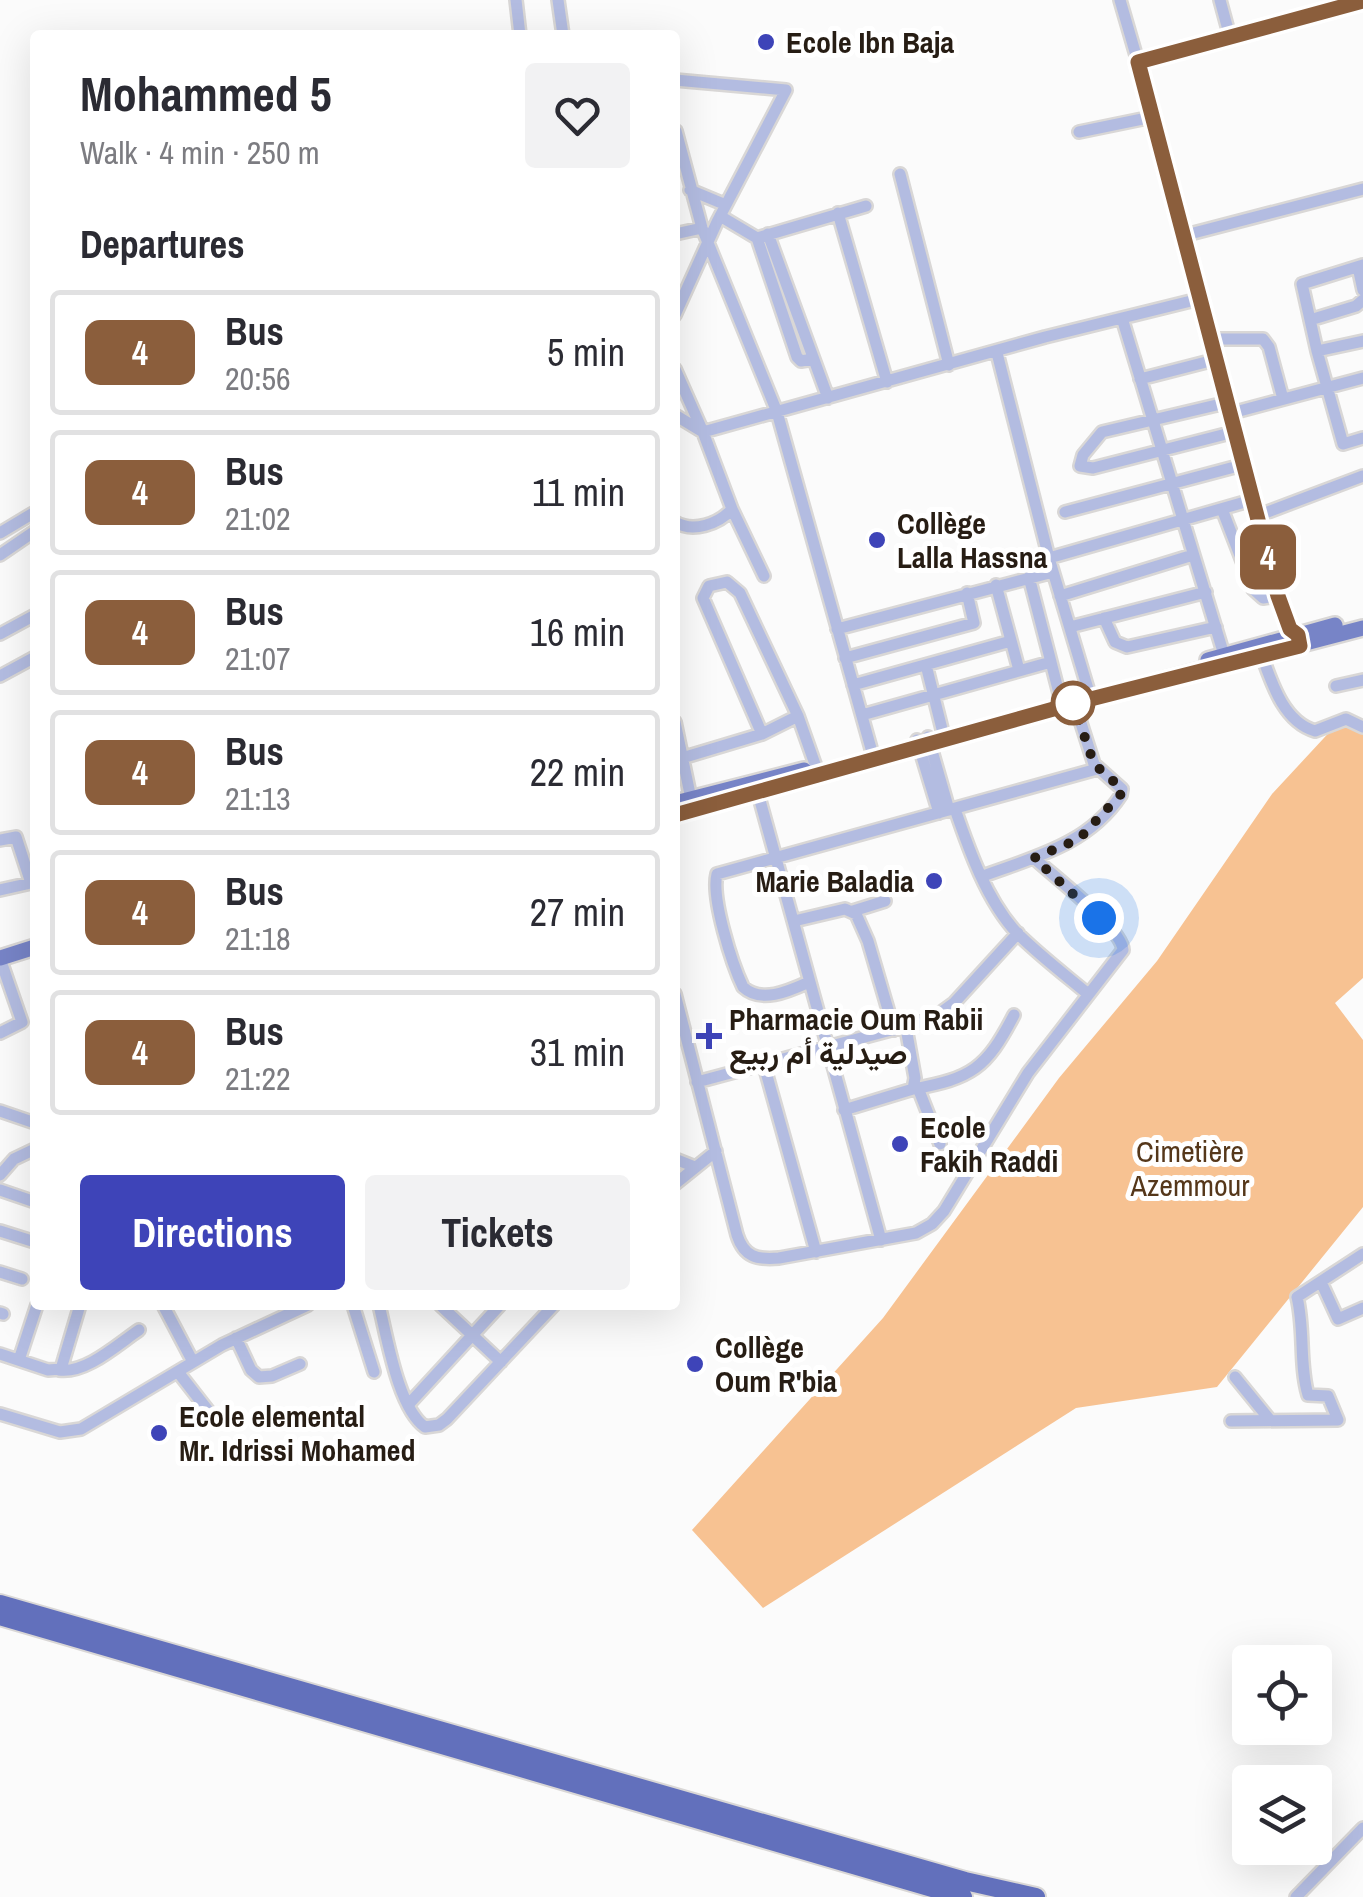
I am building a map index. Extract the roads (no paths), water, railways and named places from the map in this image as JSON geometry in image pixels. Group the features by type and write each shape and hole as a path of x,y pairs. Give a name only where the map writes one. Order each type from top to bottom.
{"highway":[{"path":"0,1604 965,1881 1036,1897"},
{"path":"0,1616 963,1897"}],"main road":[{"path":"1078,699 1262,656 1292,640 1363,618"},
{"path":"680,803 756,788 1224,655 1363,628"},
{"path":"680,803 756,788 816,766 928,740"},
{"path":"1,964 30,949"},
{"path":"1,964 30,958"}],"street":[{"path":"516,0 519,30"},
{"path":"558,0 562,30"},
{"path":"1120,0 1292,640"},
{"path":"1220,0 1230,37"},
{"path":"1138,62 1363,2"},
{"path":"680,80 786,90 680,304"},
{"path":"1079,132 1152,117"},
{"path":"680,148 702,228 778,412 872,752"},
{"path":"900,174 949,365"},
{"path":"1182,236 1363,189"},
{"path":"690,190 762,236 783,297 797,356 801,361 813,359 828,398"},
{"path":"762,236 866,206"},
{"path":"838,213 887,382"},
{"path":"680,233 702,228"},
{"path":"1363,290 1361,266 1302,284 1342,444 1363,438"},
{"path":"680,418 704,432 1198,299"},
{"path":"1310,320 1356,306 1363,300"},
{"path":"1122,318 1224,655"},
{"path":"1209,339 1263,339 1269,347 1282,399"},
{"path":"1317,351 1363,341"},
{"path":"983,876 1079,839 1117,802 1122,789 1097,769 1085,743 1070,627 996,353"},
{"path":"1140,379 1214,360"},
{"path":"1234,432 1094,468 1080,466 1102,432 1282,399 1363,378"},
{"path":"680,380 732,510 764,576"},
{"path":"1066,512 1242,465"},
{"path":"1257,516 1363,476"},
{"path":"837,630 1029,578 1051,565 1182,519 1252,500"},
{"path":"1222,509 1253,589 1263,598 1278,596"},
{"path":"680,525 703,525 732,510"},
{"path":"0,533 30,515"},
{"path":"0,555 30,534"},
{"path":"1060,596 1193,555"},
{"path":"1029,578 1051,662 1078,699"},
{"path":"762,734 703,598 709,586 727,582 740,593 798,716 816,766"},
{"path":"996,585 1019,670"},
{"path":"1070,627 1206,592"},
{"path":"967,593 982,649"},
{"path":"0,634 30,618"},
{"path":"1104,618 1115,642 1127,647 1216,627"},
{"path":"845,658 974,622"},
{"path":"852,685 1011,641"},
{"path":"1262,656 1279,696 1302,726 1315,731 1363,714"},
{"path":"0,676 30,660"},
{"path":"862,714 1051,662"},
{"path":"926,665 932,695 928,740 948,810 1002,914 1018,933 1088,994"},
{"path":"1336,686 1363,680"},
{"path":"682,758 762,734 798,716"},
{"path":"1346,719 1363,727"},
{"path":"680,748 680,788"},
{"path":"808,982 766,996 750,994 740,982 724,926 716,876 1097,769"},
{"path":"756,788 882,1240"},
{"path":"0,840 16,837 30,874"},
{"path":"680,1033 697,1082 736,1235 745,1252 765,1259 916,1233 939,1218 1028,1073 1116,962 1124,945 1034,858"},
{"path":"0,890 30,883"},
{"path":"794,921 845,909 854,912 885,901"},
{"path":"854,912 864,928 916,1089 940,1144"},
{"path":"697,1082 940,1016 1018,933"},
{"path":"0,1033 22,1022 1,964"},
{"path":"844,1110 954,1081 977,1070 996,1048 1014,1015"},
{"path":"764,1065 816,1252"},
{"path":"680,1068 692,1066"},
{"path":"0,1111 30,1121"},
{"path":"0,1175 14,1159 30,1151"},
{"path":"680,1179 716,1151"},
{"path":"0,1153 14,1159"},
{"path":"680,1161 695,1167"},
{"path":"0,1190 30,1200"},
{"path":"0,1231 30,1240"},
{"path":"1230,1421 1338,1420 1328,1396 1309,1396 1303,1376 1303,1330 1297,1298 1363,1254"},
{"path":"0,1272 22,1279"},
{"path":"1321,1282 1338,1319 1363,1308"},
{"path":"19,1360 35,1310"},
{"path":"59,1370 66,1359 79,1310"},
{"path":"167,1310 194,1362"},
{"path":"276,1310 280,1318"},
{"path":"0,1414 52,1430 74,1432 236,1338 297,1310"},
{"path":"355,1310 374,1372"},
{"path":"380,1310 408,1405 422,1426 439,1425 549,1310"},
{"path":"448,1310 501,1362"},
{"path":"408,1405 496,1310"},
{"path":"0,1354 71,1371 140,1330"},
{"path":"236,1338 256,1376 268,1378 300,1364"},
{"path":"178,1372 218,1422"},
{"path":"1235,1377 1270,1420"},
{"path":"1296,1897 1363,1828"}],"place":[{"name":"Ecole Ibn Baja","path":"766,42"},
{"name":"Collège Lalla Hassna","path":"877,540"},
{"name":"Marie Baladia","path":"934,881"},
{"name":"Pharmacie Oum Rabii صيدلية أم ربيع","path":"709,1036"},
{"name":"Ecole Fakih Raddi","path":"900,1144"},
{"name":"Collège Oum R'bia","path":"695,1364"},
{"name":"Ecole elemental Mr. Idrissi Mohamed","path":"159,1433"}],"park label":[{"name":"Cimetière Azemmour","path":"1190,1168"}]}
